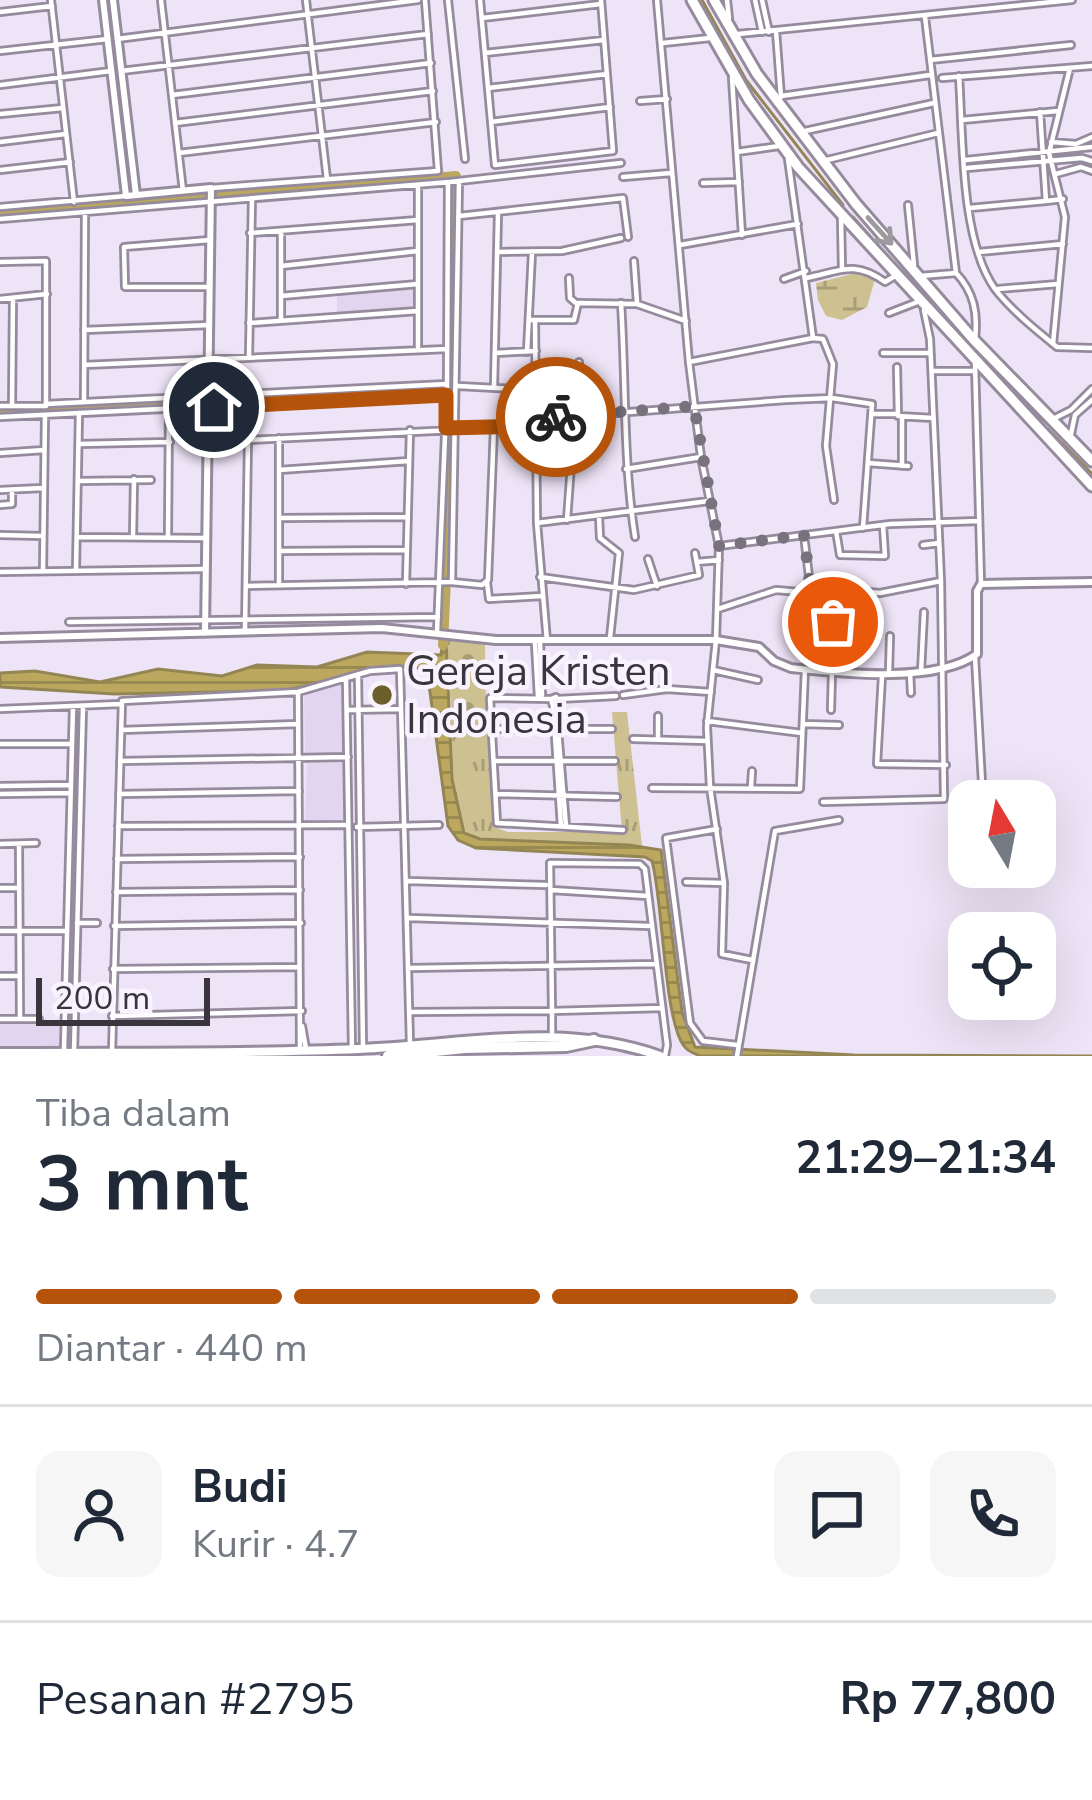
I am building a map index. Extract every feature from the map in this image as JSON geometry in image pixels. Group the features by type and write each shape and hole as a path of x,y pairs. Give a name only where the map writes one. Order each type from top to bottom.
{"highway":[{"path":"388,1056 594,1040"}],"main road":[{"path":"692,0 710,38 794,168 922,303 975,367 1092,486"},
{"path":"714,0 799,132 856,204 974,340 1092,461"},
{"path":"841,218 856,204"},
{"path":"0,1053 358,1049 467,1038 552,1038 624,1043 663,1056"}],"street":[{"path":"103,0 121,71 136,195"},
{"path":"113,0 111,71 125,196"},
{"path":"160,0 183,191"},
{"path":"306,0 327,179"},
{"path":"0,51 422,0 440,169 0,219"},
{"path":"448,0 465,160"},
{"path":"480,0 494,164 614,149 601,2 482,18"},
{"path":"657,0 689,362 719,546 707,741 724,883 722,954 752,960"},
{"path":"728,0 731,33 1072,0"},
{"path":"758,0 769,32 781,101 932,75"},
{"path":"0,12 52,3 74,202"},
{"path":"926,17 956,273 975,306 974,340"},
{"path":"121,71 428,34"},
{"path":"663,44 710,38"},
{"path":"484,53 604,40"},
{"path":"930,60 1071,45"},
{"path":"172,95 431,63"},
{"path":"942,78 1092,66"},
{"path":"1053,345 1063,199 1046,158 1070,68"},
{"path":"0,85 111,71"},
{"path":"732,73 742,235"},
{"path":"488,88 607,74"},
{"path":"959,76 970,208 979,251 995,289 1053,345 1092,348"},
{"path":"175,123 433,91"},
{"path":"640,100 667,99"},
{"path":"799,132 934,104"},
{"path":"490,122 610,107"},
{"path":"0,115 64,108"},
{"path":"962,120 1060,111"},
{"path":"1040,112 1046,201"},
{"path":"178,153 436,122"},
{"path":"822,161 938,133"},
{"path":"0,142 67,134"},
{"path":"1051,142 1076,144 1092,137"},
{"path":"737,152 784,148"},
{"path":"966,164 1089,154"},
{"path":"0,170 70,162"},
{"path":"0,207 183,191 251,197 454,182 621,163"},
{"path":"1056,174 1081,167 1092,171"},
{"path":"794,168 813,338"},
{"path":"623,177 671,173"},
{"path":"442,633 438,616 446,583 451,428 457,386 459,216 454,182"},
{"path":"446,583 454,182"},
{"path":"703,183 739,182"},
{"path":"418,184 418,349"},
{"path":"206,633 211,195"},
{"path":"249,357 251,197"},
{"path":"970,208 1063,199"},
{"path":"459,216 626,200 625,237 572,250 498,252"},
{"path":"908,205 917,273 956,273"},
{"path":"84,402 85,212"},
{"path":"494,387 498,213"},
{"path":"841,218 842,269"},
{"path":"250,233 418,220"},
{"path":"680,245 798,224"},
{"path":"281,231 281,320"},
{"path":"210,240 124,248 125,287 210,287"},
{"path":"979,251 1063,244"},
{"path":"281,266 418,251"},
{"path":"532,253 542,596 540,697"},
{"path":"0,262 46,261 43,572"},
{"path":"634,261 637,304"},
{"path":"784,279 842,269 866,269 885,282 896,275"},
{"path":"569,278 570,298 577,304 637,304 686,320"},
{"path":"281,296 418,284"},
{"path":"995,289 1058,284"},
{"path":"1014,307 1017,287"},
{"path":"0,299 47,294"},
{"path":"12,406 13,298"},
{"path":"621,303 628,411 626,470 635,537"},
{"path":"823,802 944,799 944,669 930,353 922,303 889,313"},
{"path":"532,320 575,320 577,304"},
{"path":"250,323 418,310"},
{"path":"527,352 532,320"},
{"path":"85,330 210,325"},
{"path":"1037,331 1054,327"},
{"path":"689,362 822,338 832,364 826,446 834,500"},
{"path":"84,365 448,349"},
{"path":"495,353 536,351"},
{"path":"883,352 930,353"},
{"path":"579,362 580,415"},
{"path":"868,464 905,466 898,367"},
{"path":"931,371 975,367 981,579 975,657 982,780"},
{"path":"457,386 537,389"},
{"path":"0,406 79,413 447,389"},
{"path":"0,417 84,402 447,389"},
{"path":"1072,440 1073,413 1092,389"},
{"path":"208,442 494,427 580,415 832,398 873,405 863,528"},
{"path":"1052,420 1092,400"},
{"path":"168,538 169,409"},
{"path":"76,572 79,413"},
{"path":"873,414 933,418"},
{"path":"494,427 489,599 542,596"},
{"path":"406,584 410,430"},
{"path":"536,435 583,435"},
{"path":"279,438 279,585"},
{"path":"246,626 248,440"},
{"path":"79,444 170,442"},
{"path":"0,453 44,450"},
{"path":"626,470 701,457"},
{"path":"279,470 409,461"},
{"path":"567,520 571,465"},
{"path":"133,537 134,479"},
{"path":"78,481 151,479"},
{"path":"0,490 43,488"},
{"path":"0,505 12,504 12,490"},
{"path":"537,523 709,501"},
{"path":"599,516 600,538 619,553 610,641"},
{"path":"279,518 407,517"},
{"path":"719,546 937,519 979,521"},
{"path":"836,531 840,555 885,556 883,525"},
{"path":"804,535 811,593"},
{"path":"0,536 42,536"},
{"path":"77,537 207,538"},
{"path":"923,545 939,543"},
{"path":"279,551 406,550"},
{"path":"540,578 615,588 657,586 699,575 695,553"},
{"path":"649,559 657,586"},
{"path":"697,562 719,560"},
{"path":"0,572 206,569"},
{"path":"981,579 1092,582"},
{"path":"247,586 488,581"},
{"path":"718,607 779,590 834,596 941,581"},
{"path":"831,710 834,596"},
{"path":"921,672 924,612"},
{"path":"0,638 206,633 246,626 438,616"},
{"path":"69,622 206,620 541,641 716,640 755,645 778,664 805,669 921,672 975,657"},
{"path":"92,622 92,637"},
{"path":"890,636 878,764 946,765"},
{"path":"112,1052 122,704 126,699 298,692 400,669 410,1044"},
{"path":"652,788 800,788 805,669"},
{"path":"713,670 758,680"},
{"path":"910,672 911,693"},
{"path":"358,675 358,1049"},
{"path":"346,678 358,1049"},
{"path":"623,830 498,823 490,698 540,697 554,702 667,689 711,692"},
{"path":"298,692 303,1049"},
{"path":"554,702 563,826"},
{"path":"0,709 122,704"},
{"path":"69,1052 66,931 73,707"},
{"path":"69,1052 82,707"},
{"path":"347,710 401,709"},
{"path":"658,716 658,739"},
{"path":"707,721 802,733"},
{"path":"121,730 298,724"},
{"path":"802,724 839,725"},
{"path":"491,729 612,729"},
{"path":"633,739 707,741"},
{"path":"0,744 72,744"},
{"path":"120,761 348,757"},
{"path":"493,761 615,761"},
{"path":"751,787 752,771"},
{"path":"0,790 70,789"},
{"path":"119,794 299,790"},
{"path":"496,794 617,796"},
{"path":"717,829 666,838 690,1023 703,1041 737,1050 775,830 839,820"},
{"path":"118,826 439,825"},
{"path":"0,844 36,843"},
{"path":"19,844 20,1019"},
{"path":"117,859 300,857"},
{"path":"552,1038 551,861 640,864 645,868 662,1008 663,1056"},
{"path":"68,863 78,864"},
{"path":"408,880 648,896"},
{"path":"686,882 724,883"},
{"path":"0,888 19,888"},
{"path":"116,892 301,890"},
{"path":"409,918 651,926"},
{"path":"77,923 97,923"},
{"path":"114,926 301,923"},
{"path":"0,931 66,931"},
{"path":"410,968 656,964"},
{"path":"113,969 302,967"},
{"path":"0,976 20,976"},
{"path":"410,1012 662,1008"},
{"path":"112,1016 302,1012"},
{"path":"0,1019 39,1019"}],"shaded area":[{"path":"413,289 414,310 337,315 337,293"},
{"path":"443,639 452,779 464,833 480,839 661,850 682,1012 695,1047 854,1055 1092,1056 700,1056 689,1051 672,1012 652,861 476,848 458,840 448,826 428,677 419,668 383,667 276,691 114,694 0,687 0,673 35,671 100,682 158,669 222,676 257,665 317,667 367,652 441,655"},
{"path":"345,681 345,756 305,755 304,693"},
{"path":"307,763 346,763 346,821 305,821"},
{"path":"0,1023 67,1023 67,1048 0,1048"}],"green space":[{"path":"860,272 875,279 867,307 842,320 826,316 816,283"},
{"path":"447,636 485,641 486,710 451,711"},
{"path":"486,710 494,827 508,832 622,832 612,712 627,712 642,846 480,839 465,834 452,779 451,711"}],"waterway":[{"path":"702,0 746,80 843,205"},
{"path":"0,215 456,176 443,645"},
{"path":"853,217 912,284"},
{"path":"971,348 1041,421"},
{"path":"0,412 452,390"},
{"path":"1048,429 1092,474"}],"way so far":[{"path":"556,417 694,406 719,546 804,535 811,593 834,596 833,622"}],"place":[{"name":"Gereja Kristen Indonesia","path":"382,695"}],"route":[{"path":"214,407 446,395 446,428 537,426 537,419 556,417"}]}
